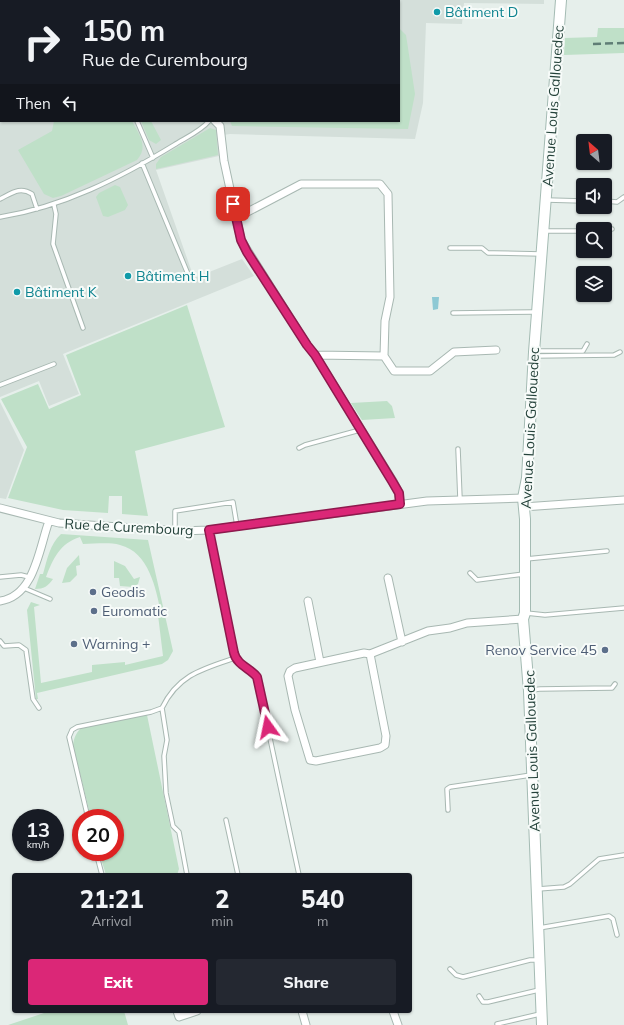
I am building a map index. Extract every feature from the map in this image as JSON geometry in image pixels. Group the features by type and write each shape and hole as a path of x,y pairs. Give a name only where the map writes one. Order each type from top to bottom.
{"main road":[{"name":"Avenue Louis Gallouedec","path":"542,1025 530,690 524,616 525,560 523,502 527,478 534,353 561,0"}],"street":[{"path":"216,122 220,126 224,161 241,240 247,252 315,355 392,481 399,493 400,504"},
{"path":"236,218 301,184 380,184 388,194 390,297 385,321 384,356 394,371 430,371 454,352 496,350"},
{"path":"315,355 384,356"},
{"name":"Rue de Curembourg","path":"0,508 60,523 175,530 209,530 400,504 460,499 523,502 533,508 624,500"},
{"path":"0,601 13,596 24,588 30,578 49,521"},
{"path":"388,578 402,642"},
{"path":"308,601 320,662"},
{"path":"370,654 386,736 385,745 380,748 316,762 310,760 288,676 290,671 295,668 320,662 364,653 370,654 428,631 450,628 467,623 524,616"},
{"path":"303,1013 306,1025"},
{"path":"394,1013 398,1025"}],"lane":[{"path":"137,122 153,158"},
{"path":"0,217 54,205 72,199 153,158 201,128 208,122"},
{"path":"142,163 190,279"},
{"path":"0,199 18,190 26,190 32,194 37,209"},
{"path":"612,202 617,202 624,197"},
{"path":"546,200 576,201"},
{"path":"54,205 56,214 53,244 83,328"},
{"path":"543,232 576,231"},
{"path":"450,248 482,248 488,252 494,253 542,254"},
{"path":"453,313 538,312"},
{"path":"534,353 583,351 587,344"},
{"path":"534,353 614,355 620,352"},
{"path":"0,385 54,364"},
{"path":"299,448 360,430"},
{"path":"458,449 460,499"},
{"path":"175,530 175,511 233,502 237,526"},
{"path":"209,530 235,658 257,677 299,873"},
{"path":"525,560 607,551"},
{"path":"470,573 474,579 477,580 525,574"},
{"path":"0,577 21,575 30,578"},
{"path":"24,588 50,599"},
{"path":"524,616 624,608"},
{"path":"0,640 4,646 19,645 26,650 33,699 39,708"},
{"path":"187,873 179,832 173,826 166,793 164,756 167,740 162,708 171,691 186,677 208,667 235,658"},
{"path":"530,690 612,688 615,684"},
{"path":"86,809 69,737 72,730 77,726 151,712 162,708"},
{"path":"448,810 446,793 447,789 450,787 532,775"},
{"path":"226,820 238,873"},
{"path":"537,889 570,884 599,860 624,855"},
{"path":"98,861 101,873"},
{"path":"538,928 609,916 613,919 617,935"},
{"path":"450,969 456,975 462,977 530,960 539,960"},
{"path":"478,996 483,1002 488,1002 532,990 540,990"},
{"path":"497,1024 541,1014"}],"shaded area":[{"path":"400,0 544,0 544,4 464,3 462,24 426,23 423,103 415,139 230,134 217,136 219,156 156,170 194,278 242,259 254,276 63,354 79,394 49,406 39,381 0,397 0,122 400,122"},
{"path":"0,402 24,450 6,499 0,498"}],"green space":[{"path":"598,28 624,28 624,53 564,55 565,38 597,37"},
{"path":"400,29 406,35 415,94 408,129 232,126 230,122 400,122"},
{"path":"54,122 132,122 142,140 143,145 141,155 137,160 61,196 53,198 44,194 18,150 52,131"},
{"path":"141,122 152,122 161,140 156,144 149,140"},
{"path":"210,128 216,130 218,155 156,169 156,164 161,157"},
{"path":"115,185 120,187 128,205 125,210 108,217 103,216 96,197 99,193"},
{"path":"187,305 225,427 135,451 148,516 122,514 122,496 109,496 108,513 63,510 8,498 27,447 1,399 38,384 49,409 81,395 66,355"},
{"path":"387,401 392,406 395,418 362,420 351,403"},
{"path":"61,534 148,540 173,651 168,660 162,664 37,693 38,699 36,699 27,610 31,602 40,605 34,607 41,683 92,672 92,665 125,662 125,665 163,656 158,615 161,613 157,593 150,573 144,563 138,555 130,549 120,545 102,543 83,544 80,537 67,543 58,552 46,577 53,579 43,588 35,589 40,574 43,574 54,542"},
{"path":"79,555 80,565 76,566 77,575 70,582 62,583 67,568"},
{"path":"114,561 125,566 134,579 140,577 138,584 133,587 120,586 119,578 114,578"},
{"path":"147,715 179,869 178,873 105,873 102,861 124,861 124,809 89,809 73,745 81,728"},
{"path":"44,1013 125,1013 128,1025 8,1025"}],"water":[{"path":"432,297 439,297 438,309 433,310"}],"railway":[{"path":"593,44 624,43"}],"place":[{"name":"Bâtiment D","path":"437,12"},
{"name":"Bâtiment H","path":"128,276"},
{"name":"Bâtiment K","path":"17,292"},
{"name":"Geodis","path":"93,592"},
{"name":"Euromatic","path":"94,611"},
{"name":"Warning +","path":"74,644"},
{"name":"Renov Service 45","path":"605,650"}],"route":[{"path":"233,204 238,231 247,252 315,355 392,481 399,493 400,498 400,504 209,530 235,658 240,664 253,672 257,677 268,727"}]}
